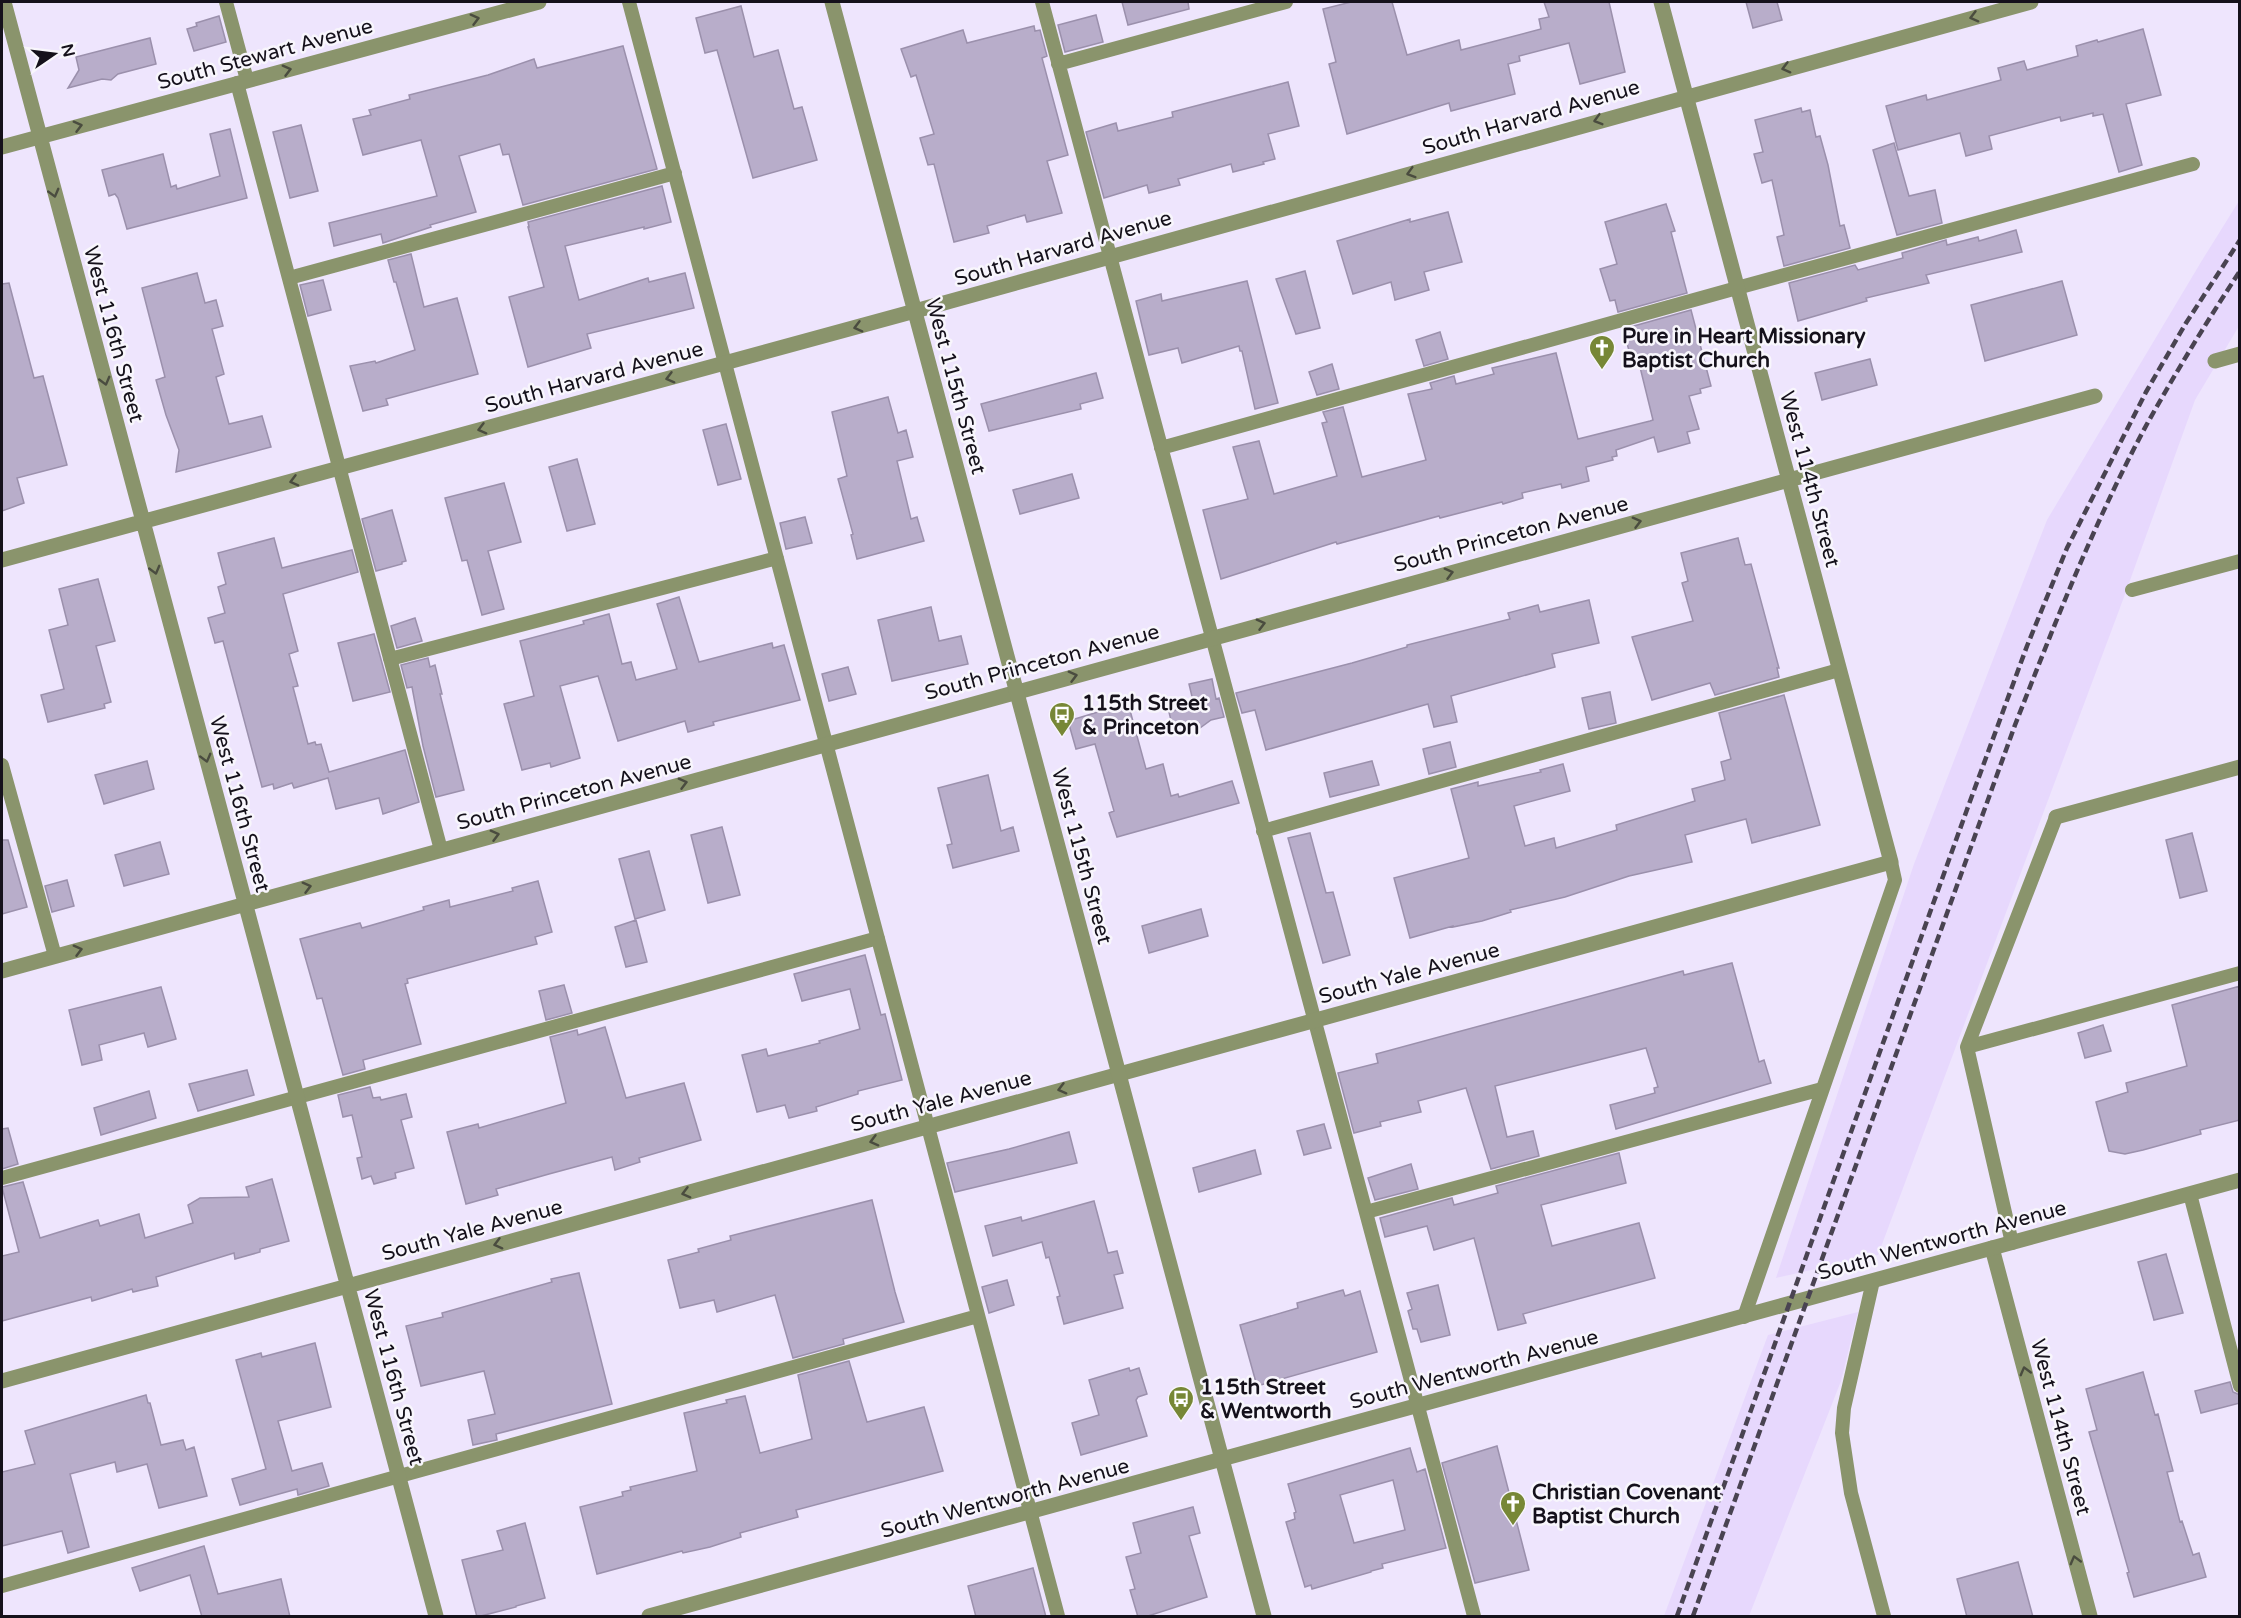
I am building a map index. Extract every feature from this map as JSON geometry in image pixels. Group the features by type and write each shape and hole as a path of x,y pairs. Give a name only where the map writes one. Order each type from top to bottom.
{"street":[{"name":"West 116th Street","path":"4,2 436,1617"},
{"name":"South Stewart Avenue","path":"2,147 539,2"},
{"name":"West 115th Street","path":"832,2 1264,1617"},
{"name":"West 114th Street","path":"1660,2 1891,862"},
{"name":"South Harvard Avenue","path":"2,560 915,311 2031,2"},
{"path":"2215,361 2240,354"},
{"name":"South Princeton Avenue","path":"2,971 2095,396"},
{"path":"2056,817 2240,767"},
{"name":"South Yale Avenue","path":"2,1381 1891,862"},
{"name":"South Wentworth Avenue","path":"649,1617 2240,1180"},
{"name":"West 114th Street","path":"1992,1248 2090,1617"}],"lane":[{"path":"226,2 242,82 289,278 441,850"},
{"path":"629,2 1058,1617"},
{"path":"1042,2 1474,1617"},
{"path":"1058,64 1286,2"},
{"path":"1161,448 2193,164"},
{"path":"289,278 675,173"},
{"path":"390,659 777,558"},
{"path":"2132,590 2240,561"},
{"path":"1263,831 1839,670"},
{"path":"2,765 55,956"},
{"path":"2012,1243 1967,1047 2056,817"},
{"path":"1744,1317 1895,880 1891,862"},
{"path":"2,1178 878,938"},
{"path":"1967,1047 2240,973"},
{"path":"1366,1212 1822,1089"},
{"path":"2190,1194 2240,1386"},
{"path":"1873,1281 1844,1408 1842,1433 1851,1493 1884,1617"},
{"path":"2,1586 978,1316"}],"shaded area":[{"path":"2239,201 2239,326 2195,400 2124,597 1878,1255 1776,1278 1914,864 2047,520"},
{"path":"1858,1312 1841,1381 1749,1616 1664,1616 1768,1335"}],"building":[{"path":"1122,2 1188,2 1189,9 1128,25"},
{"path":"1351,2 1392,2 1407,55 1459,40 1461,50 1541,29 1539,19 1549,17 1544,2 1609,2 1625,72 1580,84 1569,43 1519,56 1520,61 1508,64 1515,94 1451,111 1449,103 1347,134 1329,64 1336,62 1323,9"},
{"path":"1746,2 1777,2 1782,20 1753,28"},
{"path":"741,6 754,57 778,50 794,109 802,107 817,160 753,178 717,50 705,53 696,18"},
{"path":"1096,15 1103,42 1065,52 1058,25"},
{"path":"219,16 226,42 194,51 187,29 197,26 196,23"},
{"path":"1034,26 1035,31 1040,30 1047,56 1042,58 1068,155 1047,161 1062,213 1027,222 1025,215 987,226 989,233 954,242 934,164 928,165 920,138 934,134 916,75 911,77 901,49 963,30 967,43"},
{"path":"2143,29 2161,95 2126,104 2142,165 2119,172 2103,114 2093,116 2093,113 2061,121 2060,117 1989,136 1992,149 1966,156 1960,133 1898,150 1886,106 1926,95 1927,100 2001,80 1998,68 2024,61 2027,70 2078,56 2076,46"},
{"path":"150,38 156,64 118,74 111,80 102,79 68,88 79,70 76,57"},
{"path":"623,46 657,169 523,205 509,154 503,155 500,144 459,156 476,212 430,225 431,227 383,243 381,234 334,246 329,223 437,196 421,140 363,155 353,119 371,115 369,110 410,99 409,95 488,75 534,59 537,68"},
{"path":"1288,82 1299,126 1268,134 1275,159 1233,172 1231,164 1178,179 1180,185 1149,193 1147,185 1104,198 1086,132 1116,123 1118,131 1173,117 1172,112"},
{"path":"1801,108 1802,112 1810,110 1816,137 1820,136 1840,226 1844,225 1850,248 1784,266 1777,237 1784,235 1772,180 1762,183 1754,154 1763,152 1755,120"},
{"path":"301,125 318,191 290,198 273,132"},
{"path":"230,129 247,198 127,229 118,198 115,194 109,196 102,170 163,154 171,187 176,185 177,189 220,176 210,134"},
{"path":"1894,143 1909,196 1935,190 1942,223 1897,235 1873,150"},
{"path":"662,186 671,222 565,246 579,300 648,278 649,282 685,273 694,308 587,334 591,348 528,367 509,297 544,287 528,222"},
{"path":"1666,204 1675,231 1671,232 1687,293 1618,312 1615,300 1610,301 1600,269 1617,264 1605,222"},
{"path":"1448,212 1462,262 1424,272 1429,290 1395,300 1391,282 1353,294 1337,241 1410,219 1410,222"},
{"path":"2016,230 2022,252 1926,275 1929,283 1866,298 1867,301 1798,321 1789,283 1855,265 1858,270 1903,258 1902,253 1946,240 1947,245 1978,237 1979,241"},
{"path":"411,254 424,307 457,298 478,374 386,399 388,405 363,411 350,366 375,361 376,363 415,350 388,260"},
{"path":"1305,271 1320,328 1296,334 1276,279"},
{"path":"197,273 205,303 216,300 223,326 212,329 224,374 216,377 229,424 262,416 271,447 176,472 179,450 156,380 165,377 142,288"},
{"path":"323,280 331,310 308,316 300,285"},
{"path":"1247,281 1278,403 1255,409 1239,346 1182,363 1178,348 1149,355 1136,301 1161,294 1162,301"},
{"path":"2062,281 2077,335 1985,361 1971,305"},
{"path":"9,283 34,378 43,376 67,465 17,478 24,503 2,511 2,284"},
{"path":"1691,310 1711,386 1700,389 1701,393 1689,396 1699,429 1687,432 1690,443 1658,452 1654,437 1616,450 1617,456 1612,457 1613,460 1586,467 1589,481 1562,488 1561,484 1522,493 1523,498 1503,504 1502,502 1440,518 1439,516 1337,544 1336,542 1221,579 1203,510 1248,499 1233,447 1259,441 1274,494 1337,476 1322,423 1327,422 1323,412 1343,407 1362,477 1426,460 1408,394 1432,389 1430,383 1454,376 1456,384 1494,374 1492,368 1556,353 1578,439 1650,421 1653,420 1639,363 1633,365 1623,329"},
{"path":"1440,332 1448,359 1424,366 1416,340"},
{"path":"1870,359 1877,385 1822,400 1815,373"},
{"path":"1332,364 1339,389 1317,395 1309,372"},
{"path":"1096,373 1103,398 1080,404 1081,409 989,431 981,404"},
{"path":"888,397 898,433 906,430 913,457 897,461 911,519 917,517 924,541 857,559 851,535 853,534 838,479 847,476 832,412"},
{"path":"726,424 741,479 718,485 703,430"},
{"path":"577,459 595,524 567,531 549,467"},
{"path":"1072,474 1079,498 1020,514 1013,490"},
{"path":"504,483 521,542 488,551 504,609 482,615 467,560 462,561 445,498"},
{"path":"392,510 406,561 376,571 362,519"},
{"path":"805,517 812,543 786,549 780,523"},
{"path":"274,538 282,568 352,550 358,572 283,594 298,651 289,654 298,686 293,687 308,744 315,742 316,745 321,744 329,772 405,750 419,802 383,814 379,798 336,809 328,778 294,788 292,783 274,789 273,784 262,787 223,641 215,643 208,618 225,613 218,587 226,584 218,553"},
{"path":"1738,538 1745,565 1751,564 1779,668 1777,668 1779,677 1715,695 1710,683 1652,700 1632,637 1693,621 1682,583 1688,581 1681,553"},
{"path":"98,579 115,641 96,646 111,702 104,704 105,708 48,722 41,695 64,689 49,630 68,625 59,589"},
{"path":"679,597 699,662 772,643 773,648 784,645 800,700 713,722 714,725 688,732 685,721 618,741 598,676 560,686 580,758 551,767 550,763 522,770 504,704 534,696 520,641 584,624 583,621 609,614 622,664 631,662 636,680 677,669 657,604"},
{"path":"1589,600 1599,643 1552,654 1555,667 1451,696 1457,722 1434,727 1428,704 1266,750 1255,710 1242,713 1236,693 1510,619 1508,613 1538,605 1540,612"},
{"path":"931,607 939,641 961,636 968,664 892,681 878,620"},
{"path":"415,618 422,641 397,648 391,626"},
{"path":"374,634 390,692 353,701 338,643"},
{"path":"428,658 430,667 435,665 464,790 436,797 423,746 412,687 407,688 401,665"},
{"path":"848,667 856,694 829,701 822,674"},
{"path":"1212,679 1216,699 1219,698 1224,717 1211,720 1200,728 1199,723 1173,729 1169,712 1194,705 1189,684"},
{"path":"1610,692 1616,723 1589,729 1582,698"},
{"path":"1784,695 1820,825 1752,843 1746,819 1685,835 1692,862 1629,876 1565,897 1510,910 1511,912 1482,921 1410,938 1394,878 1469,858 1451,789 1478,782 1478,786 1541,772 1540,770 1563,764 1570,791 1514,806 1525,846 1554,838 1556,848 1617,830 1616,825 1695,801 1692,789 1725,780 1721,762 1731,759 1719,713"},
{"path":"1128,703 1146,769 1163,764 1171,796 1178,794 1179,797 1232,781 1239,803 1117,837 1109,813 1114,811 1095,744 1076,749 1068,721"},
{"path":"1450,742 1456,767 1429,774 1423,749"},
{"path":"147,761 154,789 104,804 95,775"},
{"path":"1372,761 1379,785 1330,797 1324,773"},
{"path":"988,775 1001,831 1013,827 1019,851 953,868 947,845 952,844 938,788"},
{"path":"722,827 740,895 708,903 691,835"},
{"path":"1310,833 1326,893 1333,892 1350,955 1323,963 1288,838"},
{"path":"2192,833 2207,891 2180,898 2166,840"},
{"path":"2,840 8,840 27,907 2,914"},
{"path":"160,842 169,874 124,886 115,855"},
{"path":"649,851 665,910 635,919 619,859"},
{"path":"67,880 74,906 52,912 45,886"},
{"path":"538,881 552,932 535,937 537,944 407,979 408,983 405,984 421,1044 363,1060 365,1069 343,1075 322,998 317,999 300,939 360,923 362,928 424,910 423,907 449,900 450,907 513,891 512,888"},
{"path":"1201,909 1208,936 1149,953 1142,926"},
{"path":"636,920 647,962 626,967 615,927"},
{"path":"865,955 881,1015 885,1014 902,1080 858,1091 858,1094 816,1107 817,1111 789,1118 785,1105 757,1112 742,1055 766,1049 768,1056 820,1043 819,1041 860,1029 850,989 802,1001 794,974"},
{"path":"1732,963 1759,1062 1764,1060 1771,1083 1616,1129 1610,1105 1655,1093 1654,1088 1658,1087 1646,1048 1495,1086 1507,1137 1533,1131 1539,1156 1491,1169 1466,1088 1418,1101 1421,1112 1380,1122 1381,1126 1354,1133 1338,1073 1378,1063 1376,1054 1683,971 1684,975"},
{"path":"564,985 572,1013 546,1020 539,991"},
{"path":"2240,986 2240,1120 2200,1130 2201,1134 2143,1150 2125,1154 2109,1151 2096,1102 2128,1092 2126,1083 2187,1066 2172,1005"},
{"path":"161,987 176,1039 148,1047 144,1033 99,1045 102,1060 82,1065 69,1010"},
{"path":"2103,1025 2111,1051 2085,1058 2078,1033"},
{"path":"605,1027 626,1098 684,1083 701,1140 639,1158 640,1162 615,1170 612,1157 549,1174 496,1189 498,1195 466,1204 447,1132 478,1124 479,1128 566,1103 550,1037 577,1030 578,1035"},
{"path":"247,1070 254,1095 198,1111 189,1084"},
{"path":"370,1087 373,1098 380,1097 381,1100 406,1094 412,1117 401,1120 414,1168 395,1173 396,1178 374,1184 371,1176 362,1179 357,1158 362,1157 352,1115 343,1117 338,1095"},
{"path":"149,1091 156,1118 101,1135 94,1108"},
{"path":"1324,1124 1331,1148 1304,1155 1297,1131"},
{"path":"8,1128 18,1164 2,1169 2,1129"},
{"path":"1069,1132 1077,1163 955,1192 947,1163"},
{"path":"1255,1150 1261,1174 1199,1192 1193,1168"},
{"path":"1619,1153 1626,1183 1541,1205 1552,1246 1639,1223 1655,1278 1523,1314 1526,1323 1498,1330 1474,1238 1434,1250 1427,1226 1385,1237 1380,1218 1452,1198 1454,1205 1498,1193 1496,1186"},
{"path":"1411,1164 1418,1189 1375,1200 1368,1178"},
{"path":"272,1179 289,1241 235,1259 234,1253 156,1277 158,1286 133,1292 132,1289 92,1301 91,1297 2,1321 2,1256 19,1252 2,1187 23,1182 40,1238 98,1220 100,1226 139,1214 145,1238 193,1223 188,1205 200,1198 249,1197 246,1187"},
{"path":"872,1200 904,1322 843,1339 844,1344 793,1358 775,1295 717,1312 714,1300 680,1308 668,1260 731,1240 730,1236"},
{"path":"1094,1201 1108,1253 1117,1251 1123,1273 1114,1275 1123,1308 1064,1324 1057,1297 1060,1296 1049,1257 1046,1258 1042,1242 993,1256 985,1226 1021,1217 1022,1221"},
{"path":"2166,1254 2183,1313 2154,1320 2138,1262"},
{"path":"579,1273 612,1404 496,1434 497,1440 473,1445 468,1420 495,1414 484,1371 421,1386 406,1326 443,1317 442,1313 552,1282 551,1279"},
{"path":"1007,1280 1014,1305 989,1313 982,1287"},
{"path":"1438,1285 1450,1335 1421,1342 1417,1329 1413,1329 1408,1311 1412,1309 1407,1293"},
{"path":"1343,1290 1345,1296 1360,1291 1377,1352 1257,1386 1240,1325 1298,1308 1297,1303"},
{"path":"315,1343 331,1407 278,1421 292,1471 322,1463 329,1486 298,1495 297,1489 240,1505 232,1479 266,1469 236,1360 261,1353 262,1357"},
{"path":"849,1361 867,1422 924,1407 943,1471 796,1510 798,1517 740,1533 741,1537 710,1547 683,1553 682,1551 597,1574 580,1507 623,1496 622,1492 631,1490 630,1487 697,1471 684,1413 727,1403 726,1400 745,1396 760,1453 812,1439 798,1375"},
{"path":"1129,1368 1130,1371 1139,1368 1147,1394 1136,1400 1147,1436 1081,1455 1072,1423 1099,1415 1089,1380"},
{"path":"2143,1372 2155,1415 2158,1414 2173,1471 2167,1472 2180,1522 2182,1521 2193,1555 2199,1553 2206,1577 2134,1597 2089,1432 2097,1430 2086,1389"},
{"path":"2230,1382 2233,1392 2240,1395 2240,1403 2201,1413 2195,1391"},
{"path":"146,1395 161,1445 183,1440 186,1450 194,1447 207,1496 159,1508 147,1464 117,1472 115,1462 70,1474 89,1547 68,1553 62,1531 2,1546 2,1472 35,1464 25,1431"},
{"path":"1497,1446 1529,1570 1475,1583 1442,1463"},
{"path":"1410,1448 1417,1472 1425,1469 1446,1548 1382,1564 1383,1568 1312,1589 1311,1585 1305,1587 1286,1522 1295,1519 1294,1513 1296,1512 1288,1484","holes":["1393,1480 1405,1530 1354,1543 1340,1495"]},
{"path":"1193,1507 1200,1533 1189,1536 1207,1597 1145,1617 1138,1617 1130,1590 1135,1589 1126,1557 1141,1553 1133,1523"},
{"path":"525,1523 545,1598 477,1617 462,1560 503,1550 497,1531"},
{"path":"204,1546 218,1594 281,1579 290,1617 202,1617 190,1575 140,1591 132,1568"},
{"path":"2018,1562 2033,1617 1967,1617 1957,1579"},
{"path":"1033,1568 1046,1617 976,1617 968,1586"}],"railway":[{"path":"1677,1616 1969,804 2027,646 2067,548 2146,392 2186,323 2240,240"},
{"path":"1693,1616 2015,725 2061,610 2110,497 2147,424 2240,271"}],"place":[{"name":"Pure in Heart Missionary Baptist Church","path":"1602,371"},
{"name":"115th Street & Princeton","path":"1062,738"},
{"name":"115th Street & Wentworth","path":"1181,1422"},
{"name":"Christian Covenant Baptist Church","path":"1513,1527"}]}
